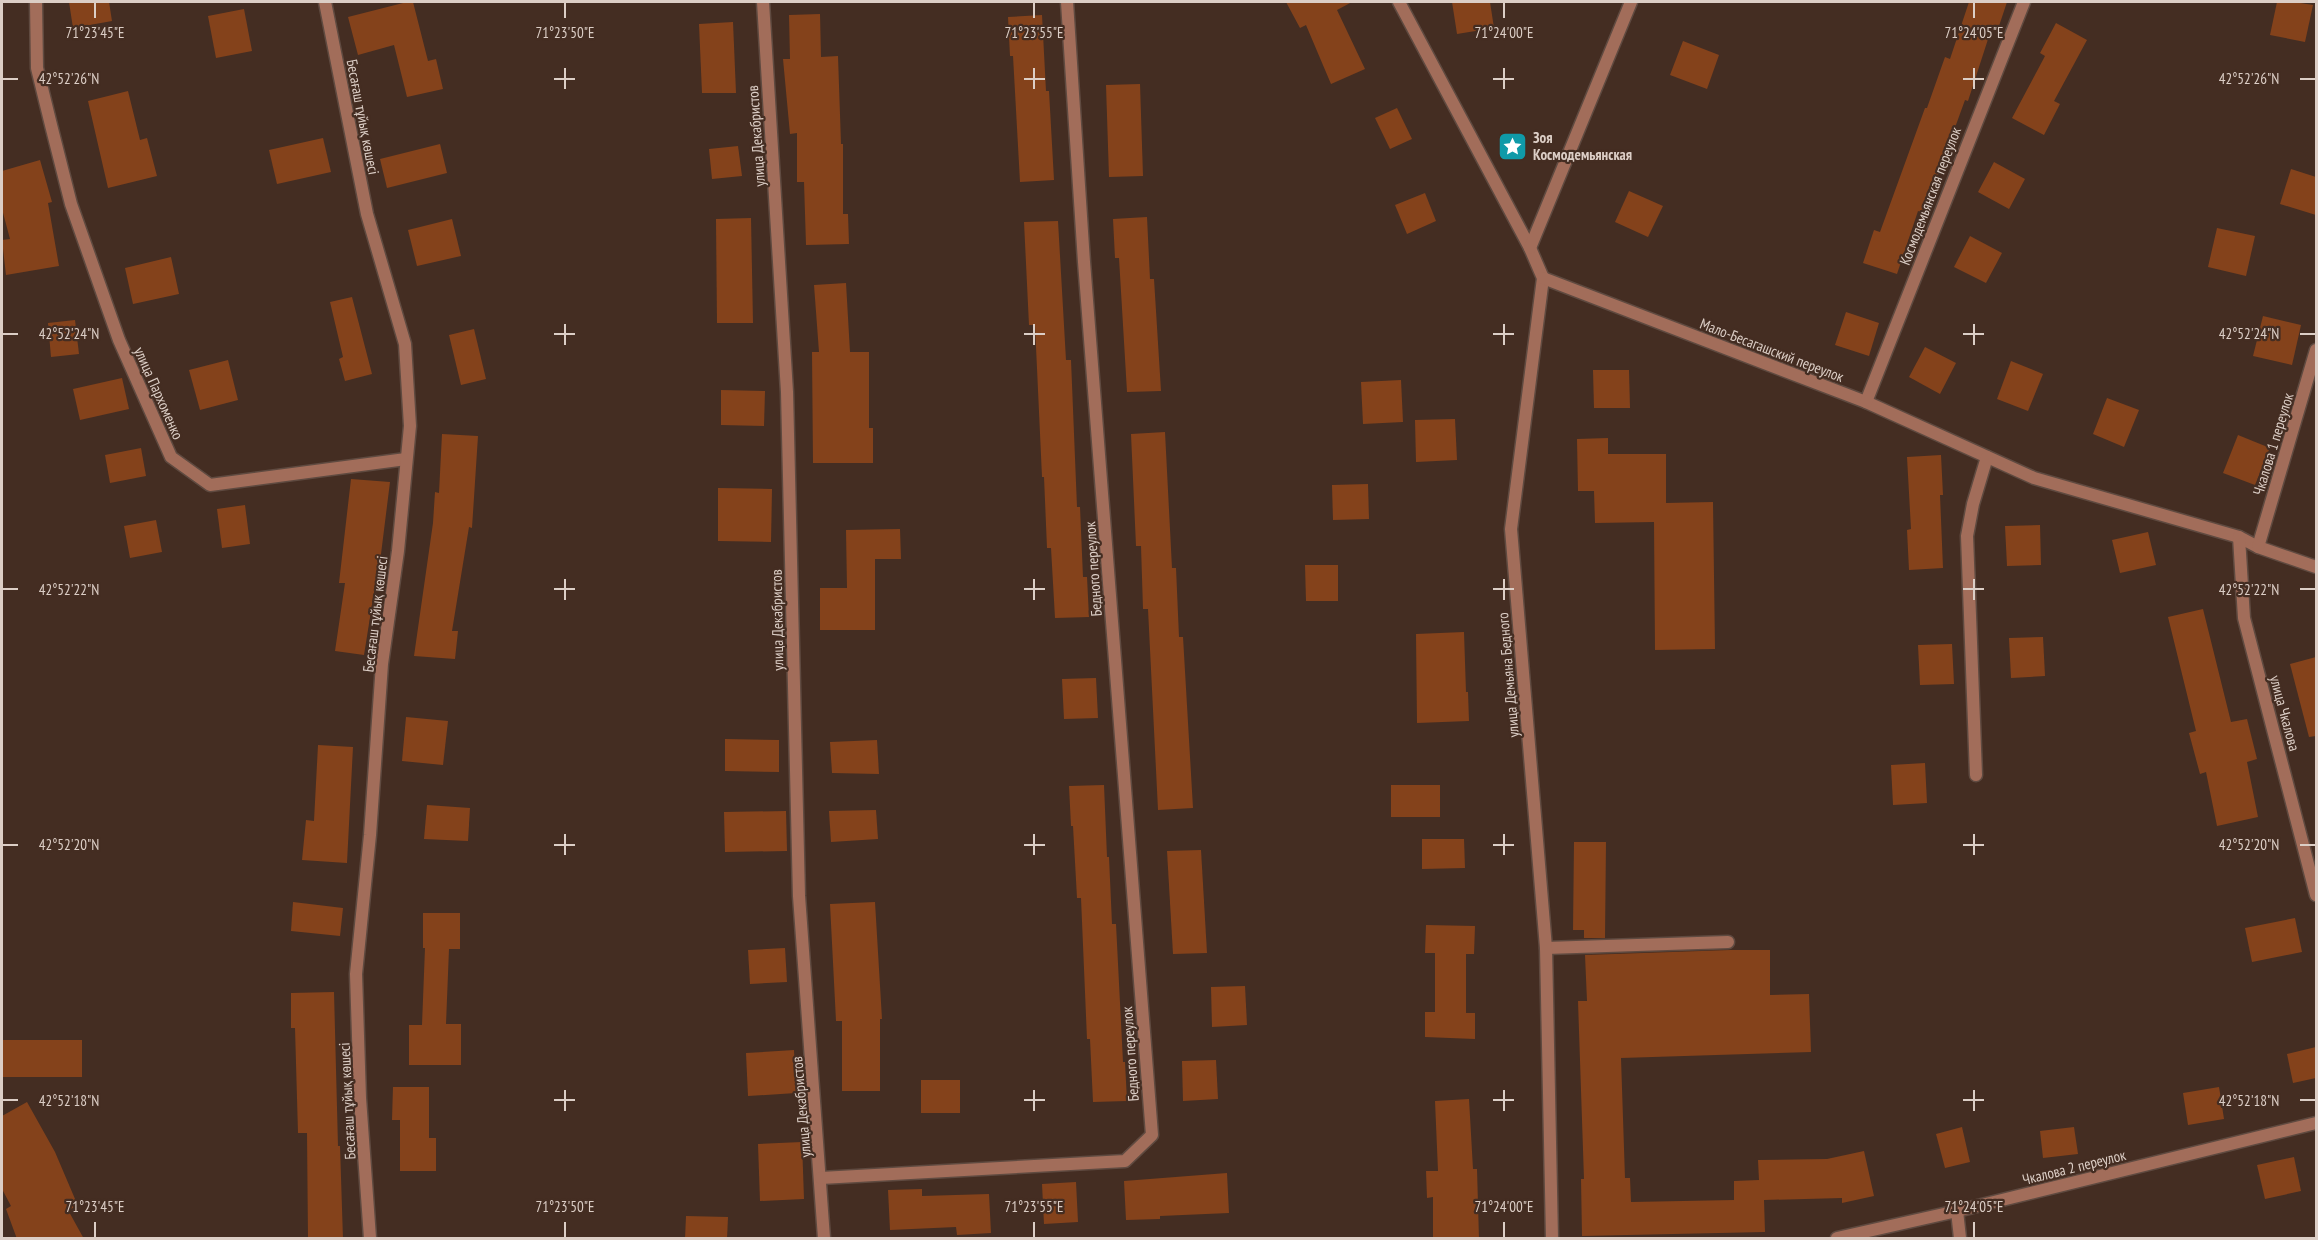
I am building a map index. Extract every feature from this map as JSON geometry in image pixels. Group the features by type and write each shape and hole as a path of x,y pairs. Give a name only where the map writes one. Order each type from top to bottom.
{"street":[{"name":"улица Пархоменко","path":"36,2 37,68 70,204 119,340 171,456 210,484 406,459"},
{"name":"Бесағаш тұйық көшесі","path":"326,2 367,214 405,344 410,426 398,551 382,664 370,835 356,974 360,1098 370,1239"},
{"name":"улица Декабристов","path":"763,2 787,392 799,896 824,1239"},
{"name":"Бедного переулок","path":"821,1178 1125,1161 1152,1135 1084,274 1066,2"},
{"name":"улица Демьяна Бедного","path":"1399,2 1530,248 1542,278 1511,529 1546,948 1552,1239"},
{"path":"1530,248 1631,2"},
{"name":"Космодемьянская переулок","path":"1866,402 2024,2"},
{"name":"Мало-Бесагашский переулок","path":"1542,278 1866,402 2034,478 2239,537 2258,547 2316,567"},
{"name":"Чкалова 1 переулок","path":"2258,547 2316,350"},
{"path":"1976,775 1967,536 1973,504 1987,457"},
{"name":"улица Чкалова","path":"2239,537 2244,618 2316,895"},
{"path":"1546,948 1728,942"},
{"name":"Чкалова 2 переулок","path":"1837,1239 2316,1123"},
{"path":"1957,1211 1960,1239"}],"building":[{"path":"69,2 109,2 112,21 73,28"},
{"path":"413,2 428,61 436,59 443,89 407,97 394,45 358,55 348,17"},
{"path":"1286,2 1352,2 1337,10 1365,69 1331,84 1306,25 1300,28"},
{"path":"1452,2 1490,2 1494,28 1457,34"},
{"path":"1969,2 2007,2 1997,32 1991,30 1968,101 1965,100 1924,213 1918,211 1897,274 1863,263 1874,230 1880,232 1945,57 1950,59"},
{"path":"2277,2 2313,5 2305,42 2270,35"},
{"path":"244,9 252,51 216,58 208,16"},
{"path":"820,14 821,57 838,56 841,144 843,144 843,214 848,214 849,244 806,245 804,182 797,182 797,133 790,134 783,59 790,59 789,15"},
{"path":"1042,15 1054,180 1020,182 1013,56 1010,56 1008,17"},
{"path":"733,22 736,93 702,93 699,24"},
{"path":"2056,23 2087,40 2054,101 2060,104 2044,135 2012,118 2045,56 2040,53"},
{"path":"1683,41 1719,55 1707,89 1670,75"},
{"path":"1140,84 1143,176 1109,177 1106,85"},
{"path":"128,91 140,140 147,138 157,176 108,188 88,101"},
{"path":"1397,108 1412,139 1390,149 1375,118"},
{"path":"323,138 331,172 277,184 269,150"},
{"path":"440,144 447,173 387,188 380,159"},
{"path":"738,146 742,176 712,179 709,149"},
{"path":"40,160 52,202 48,203 59,266 6,275 2,240 10,239 2,209 2,171"},
{"path":"1994,162 2025,179 2009,209 1978,192"},
{"path":"2291,169 2316,177 2316,215 2280,204"},
{"path":"1629,191 1663,206 1648,237 1615,222"},
{"path":"1425,193 1436,221 1407,234 1395,205"},
{"path":"1147,217 1150,279 1154,279 1161,391 1127,392 1119,258 1115,258 1113,219"},
{"path":"751,218 753,323 717,323 716,219"},
{"path":"452,219 461,256 417,266 408,230"},
{"path":"1058,221 1066,360 1071,360 1077,507 1080,507 1083,577 1087,577 1089,617 1055,618 1051,548 1047,548 1044,477 1042,477 1035,325 1029,325 1024,222"},
{"path":"2217,228 2255,236 2246,276 2208,267"},
{"path":"1970,236 2002,253 1986,283 1954,267"},
{"path":"171,257 179,294 133,304 125,268"},
{"path":"846,283 850,352 869,352 869,428 873,428 873,463 813,463 812,352 819,352 814,285"},
{"path":"352,297 372,374 345,381 339,359 343,357 330,302"},
{"path":"1846,312 1879,323 1869,356 1835,345"},
{"path":"2263,316 2301,325 2292,365 2253,356"},
{"path":"75,320 79,354 51,357 48,323"},
{"path":"474,329 486,379 461,385 449,335"},
{"path":"1925,347 1956,363 1940,394 1909,377"},
{"path":"228,360 238,400 200,410 189,370"},
{"path":"2011,361 2043,374 2028,411 1997,399"},
{"path":"1593,370 1629,370 1630,408 1594,408"},
{"path":"122,378 129,409 80,420 73,389"},
{"path":"1401,380 1403,422 1363,424 1361,382"},
{"path":"721,390 765,391 764,426 721,425"},
{"path":"2107,398 2139,410 2124,447 2093,434"},
{"path":"1455,419 1457,460 1416,462 1415,420"},
{"path":"1165,432 1172,568 1176,568 1179,637 1183,637 1193,808 1158,810 1148,609 1143,609 1141,546 1136,546 1131,434"},
{"path":"442,434 478,436 472,528 469,527 452,631 458,631 455,659 414,656 433,523 435,492 439,493"},
{"path":"2238,435 2270,448 2255,485 2223,473"},
{"path":"1608,438 1608,454 1666,454 1666,503 1713,502 1715,649 1655,650 1654,522 1595,523 1594,491 1578,491 1577,439"},
{"path":"141,448 146,476 110,483 105,455"},
{"path":"1941,455 1943,568 1909,570 1907,530 1911,529 1907,457"},
{"path":"351,479 390,482 377,586 375,586 364,655 335,651 345,583 339,583"},
{"path":"1368,484 1369,519 1333,520 1332,485"},
{"path":"718,488 772,489 771,542 718,541"},
{"path":"245,505 250,544 222,548 217,509"},
{"path":"156,520 162,552 130,558 124,526"},
{"path":"2040,525 2041,565 2007,566 2005,526"},
{"path":"900,529 901,559 875,559 875,630 820,630 820,588 847,588 846,530"},
{"path":"2148,532 2156,565 2120,573 2112,540"},
{"path":"1305,565 1338,565 1338,601 1306,601"},
{"path":"2203,609 2231,722 2247,719 2257,759 2247,762 2258,817 2217,826 2206,772 2200,774 2189,733 2196,731 2168,617"},
{"path":"1464,632 1469,721 1417,723 1416,634"},
{"path":"2043,637 2045,676 2011,678 2009,638"},
{"path":"1952,644 1954,684 1920,685 1918,645"},
{"path":"2316,657 2316,736 2309,737 2290,664"},
{"path":"1096,678 1098,718 1064,719 1062,679"},
{"path":"406,717 448,721 443,765 402,761"},
{"path":"725,739 779,740 779,772 725,771"},
{"path":"877,740 879,774 832,773 830,742"},
{"path":"318,745 353,747 347,863 302,860 306,820 314,821"},
{"path":"1925,763 1927,803 1893,805 1891,765"},
{"path":"1104,785 1107,857 1109,857 1112,924 1116,924 1127,1101 1093,1102 1090,1039 1087,1039 1081,898 1077,898 1069,786"},
{"path":"1391,785 1440,785 1440,817 1391,817"},
{"path":"427,805 470,808 468,841 424,839"},
{"path":"876,810 878,839 831,842 829,811"},
{"path":"786,811 787,851 725,852 724,812"},
{"path":"1422,839 1464,839 1465,868 1422,869"},
{"path":"1574,842 1606,842 1605,938 1584,938 1584,930 1573,930"},
{"path":"1201,850 1207,953 1173,954 1167,851"},
{"path":"293,902 343,908 340,936 291,931"},
{"path":"875,902 882,1019 880,1019 880,1091 842,1091 842,1021 836,1021 830,904"},
{"path":"423,913 460,913 460,949 449,949 446,1024 461,1024 461,1065 409,1065 409,1025 422,1025 425,948 423,948"},
{"path":"2295,918 2302,952 2252,962 2245,928"},
{"path":"1426,925 1475,926 1474,954 1466,954 1466,1013 1475,1013 1475,1039 1425,1037 1425,1012 1435,1012 1435,953 1425,953"},
{"path":"785,948 787,982 750,984 748,950"},
{"path":"1770,950 1770,995 1809,994 1811,1052 1621,1058 1625,1178 1630,1178 1631,1202 1734,1200 1734,1181 1759,1180 1758,1160 1827,1159 1864,1151 1874,1196 1842,1203 1842,1198 1764,1200 1765,1232 1582,1236 1581,1179 1584,1179 1578,1001 1587,1001 1585,955"},
{"path":"1245,986 1247,1025 1212,1027 1211,987"},
{"path":"334,992 343,1239 308,1239 307,1133 298,1133 295,1028 291,1028 291,993"},
{"path":"2,1040 82,1040 82,1077 2,1077"},
{"path":"2316,1047 2316,1078 2293,1083 2287,1054"},
{"path":"794,1050 796,1093 748,1096 746,1053"},
{"path":"1216,1060 1218,1099 1183,1101 1182,1061"},
{"path":"921,1080 960,1080 960,1113 921,1113"},
{"path":"393,1087 429,1087 429,1138 436,1138 436,1171 400,1171 400,1120 392,1120"},
{"path":"2219,1087 2224,1119 2188,1125 2183,1093"},
{"path":"1469,1099 1473,1169 1477,1169 1479,1239 1433,1239 1433,1197 1427,1198 1426,1171 1438,1171 1435,1101"},
{"path":"27,1102 55,1152 78,1206 68,1210 84,1239 17,1239 6,1209 11,1206 2,1189 2,1116"},
{"path":"1962,1127 1970,1162 1945,1168 1936,1134"},
{"path":"2074,1127 2078,1154 2043,1158 2040,1131"},
{"path":"802,1142 804,1199 760,1201 758,1144"},
{"path":"2294,1157 2301,1191 2265,1199 2257,1165"},
{"path":"1227,1173 1229,1213 1126,1220 1124,1181"},
{"path":"1076,1182 1078,1222 1044,1224 1042,1184"},
{"path":"922,1189 922,1196 989,1194 991,1233 957,1235 956,1227 890,1230 888,1190"},
{"path":"686,1216 728,1217 727,1239 685,1239"}],"place":[{"name":"Зоя Космодемьянская","path":"1512,146"}]}
